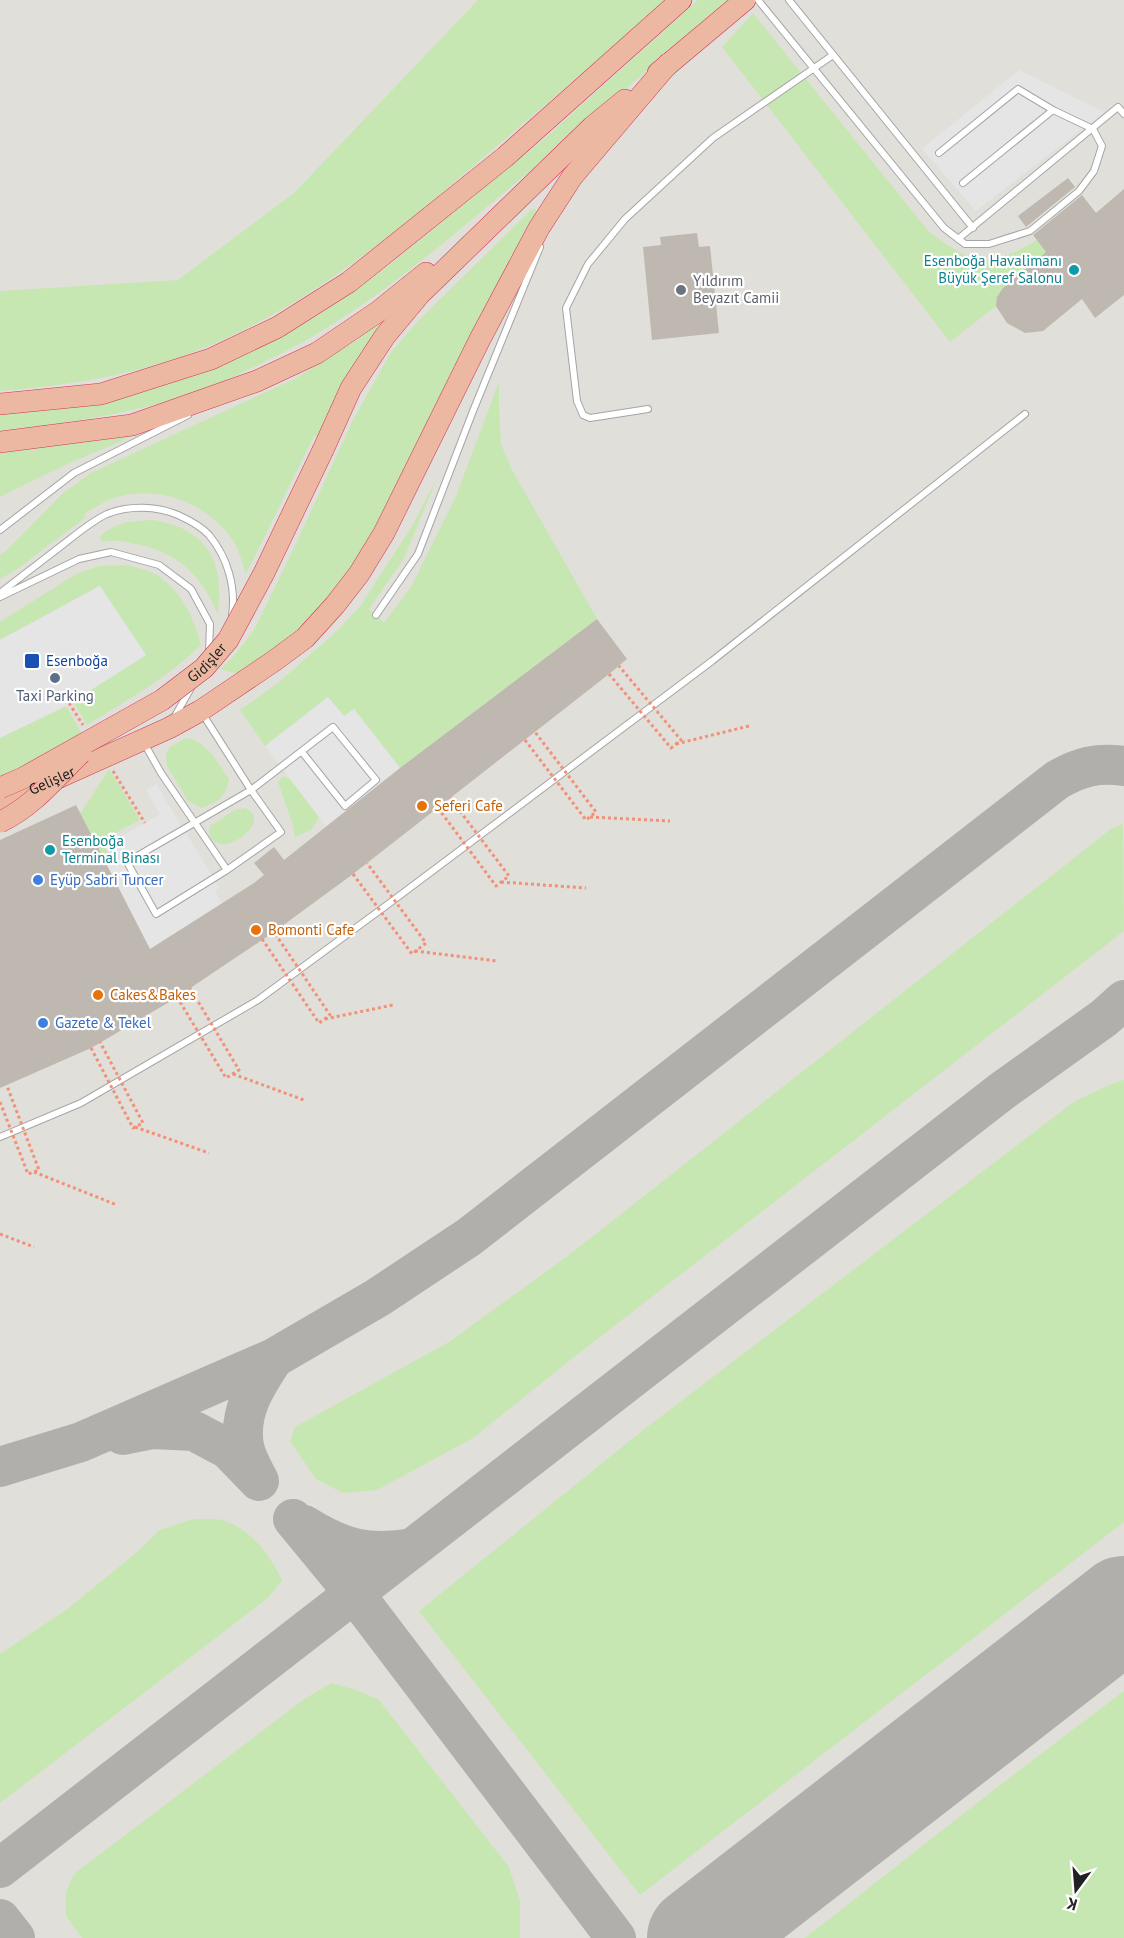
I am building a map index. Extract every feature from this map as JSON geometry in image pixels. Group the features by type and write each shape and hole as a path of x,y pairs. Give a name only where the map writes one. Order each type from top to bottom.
{"highway":[{"path":"0,405 101,394 211,359 278,327 349,282 506,157 681,0"},
{"path":"0,442 132,425 257,381 317,353 379,311 517,199 592,127 745,0"},
{"name":"Gelişler","path":"0,804 105,758 200,711 305,638 335,605 384,533 480,339 539,228 572,177 668,64"},
{"name":"Gidişler","path":"0,788 23,778 162,700 204,668 228,640 264,573 351,388 385,336 420,294 517,199"},
{"path":"0,822 15,815 38,797 80,753 120,723"}],"lane":[{"path":"758,0 944,228 965,244 989,244 1030,231 1079,191 1094,171 1102,146 1093,129 1053,110 1018,89 939,153"},
{"path":"789,0 973,228"},
{"path":"648,409 590,418 583,415 577,401 567,308 588,264 625,219 713,138 833,55"},
{"path":"958,239 1124,102"},
{"path":"1118,107 1124,114"},
{"path":"963,183 1053,110"},
{"path":"549,229 572,177"},
{"path":"376,615 418,554 473,411 544,239"},
{"path":"0,530 74,473 257,381"},
{"path":"0,1137 81,1103 258,1000 712,661 1025,414"},
{"path":"0,595 88,525 107,514 128,508 151,508 171,512 190,521 206,532 218,546 232,583 233,609 228,640"},
{"path":"0,595 79,559 111,552 159,565 191,589 210,624 208,656 168,728"},
{"path":"200,711 251,790 281,832 227,870 156,914 127,862 251,790 333,727 376,780 345,806 302,752"},
{"path":"142,740 194,824 227,870"}],"path":[{"path":"609,674 671,748 681,740 619,666"},
{"path":"676,744 749,726"},
{"path":"535,732 596,812 590,817"},
{"path":"525,740 586,819 590,817 670,821"},
{"path":"438,808 496,886 509,876 450,798"},
{"path":"353,874 412,954 426,943 367,863"},
{"path":"501,882 586,888"},
{"path":"262,939 319,1023 330,1015 274,932"},
{"path":"415,951 497,961"},
{"path":"177,997 226,1078 239,1070 190,988"},
{"path":"325,1019 393,1005"},
{"path":"100,1042 143,1123 135,1127"},
{"path":"91,1048 133,1128 209,1153"},
{"path":"233,1074 304,1100"},
{"path":"0,1102 28,1174 39,1170 7,1086"},
{"path":"34,1172 117,1205"},
{"path":"0,1234 34,1247"}],"shaded area":[{"path":"0,0 1124,0 1124,1938 0,1938"},
{"path":"1019,70 1104,112 976,211 922,149"},
{"name":"Taxi Parking","path":"100,586 146,655 66,706 0,738 0,640"},
{"path":"328,697 344,716 354,709 400,768 326,826 265,746"},
{"path":"156,784 219,887 215,892 223,905 150,949 107,866 117,853 111,842 160,814 146,790"}],"green space":[{"path":"478,0 666,0 416,214 346,268 309,293 232,336 168,361 121,374 72,383 0,391 0,291 178,280 294,193"},
{"path":"698,0 728,0 435,250 376,295 314,336 219,384 179,398 103,416 0,432 0,413 275,339 320,314 378,274 543,140"},
{"path":"753,13 929,232 959,252 982,260 1005,256 1037,240 1046,252 1008,282 998,297 996,306 950,342 722,47"},
{"path":"533,208 537,211 514,253 406,479 342,583 295,633 238,674 220,669 233,657 254,630 352,422 391,352 420,319"},
{"path":"395,311 320,438 314,436 246,574 232,539 221,526 196,507 181,500 150,493 117,497 100,504 84,514 86,517 16,570 0,579 0,555 63,493 91,473 294,379 359,339"},
{"path":"499,382 501,444 511,468 597,619 400,768 354,709 344,716 328,697 265,746 240,710 278,683 336,632 361,605 412,526 438,476 404,558 369,609 384,623 411,587 456,496"},
{"path":"133,436 65,465 0,497 0,453"},
{"path":"154,520 188,532 200,540 209,551 218,579 218,614 197,578 167,554 126,542 102,542 100,536 119,525"},
{"path":"128,565 155,574 172,588 190,614 201,645 160,678 87,725 73,701 146,655 99,586 0,640 0,622 76,574 99,566"},
{"path":"66,706 83,736 0,779 0,738"},
{"path":"185,738 205,748 229,779 221,798 202,808 188,801 167,766 166,754 170,747"},
{"path":"109,769 140,820 102,840 111,860 107,866 80,814"},
{"path":"283,777 290,779 319,817 311,830 295,837 278,782"},
{"path":"244,808 254,817 250,829 231,843 214,842 209,835 210,826 235,810"},
{"path":"1123,824 1124,931 473,1438 377,1490 343,1493 316,1479 290,1441 295,1427 449,1342 569,1255 1111,829"},
{"path":"1124,1080 1124,1522 640,1895 419,1611 642,1431 1075,1101"},
{"path":"193,1519 222,1520 242,1530 265,1552 282,1580 269,1597 0,1803 0,1654 66,1610 136,1553 160,1530"},
{"path":"331,1683 379,1700 509,1867 520,1901 520,1938 82,1938 66,1916 66,1892 74,1874 303,1700"},
{"path":"1124,1691 1124,1938 805,1938 1000,1785"}],"building":[{"path":"1068,178 1075,187 1026,227 1018,216"},
{"name":"Esenboğa Havalimanı Büyük Şeref Salonu","path":"1124,189 1124,295 1095,318 1082,299 1043,331 1025,333 1007,323 996,306 997,297 1003,288 1046,252 1033,235 1082,195 1096,213"},
{"name":"Yıldırım Beyazıt Camii","path":"697,233 699,247 710,246 719,333 652,340 643,247 661,245 660,237"},
{"name":"Esenboğa Terminal Binası","path":"597,619 627,659 609,674 353,874 274,932 171,1001 91,1048 0,1088 0,840 76,805 150,949 254,883 264,875 254,863 274,847 284,860 400,768"}],"taxiway":[{"path":"0,1467 81,1442 274,1358 377,1298 469,1237 1057,780 1089,767 1124,766"},
{"path":"0,1868 1002,1091 1104,1018 1124,1000"},
{"path":"123,1435 153,1429 194,1431 228,1449 259,1481 245,1451 244,1422 250,1399 274,1358"},
{"path":"293,1519 354,1593 616,1938"},
{"path":"304,1525 331,1540 356,1549 383,1551 413,1548"},
{"path":"0,1919 15,1938"}],"runway":[{"path":"699,1938 1124,1608"}],"place":[{"name":"Esenboğa Havalimanı Büyük Şeref Salonu","path":"1074,270"},
{"name":"Yıldırım Beyazıt Camii","path":"681,290"},
{"name":"Esenboğa","path":"32,661"},
{"name":"Taxi Parking","path":"55,678"},
{"name":"Seferi Cafe","path":"422,806"},
{"name":"Esenboğa Terminal Binası","path":"50,850"},
{"name":"Eyüp Sabri Tuncer","path":"38,880"},
{"name":"Bomonti Cafe","path":"256,930"},
{"name":"Cakes&Bakes","path":"98,995"},
{"name":"Gazete & Tekel","path":"43,1023"}]}
